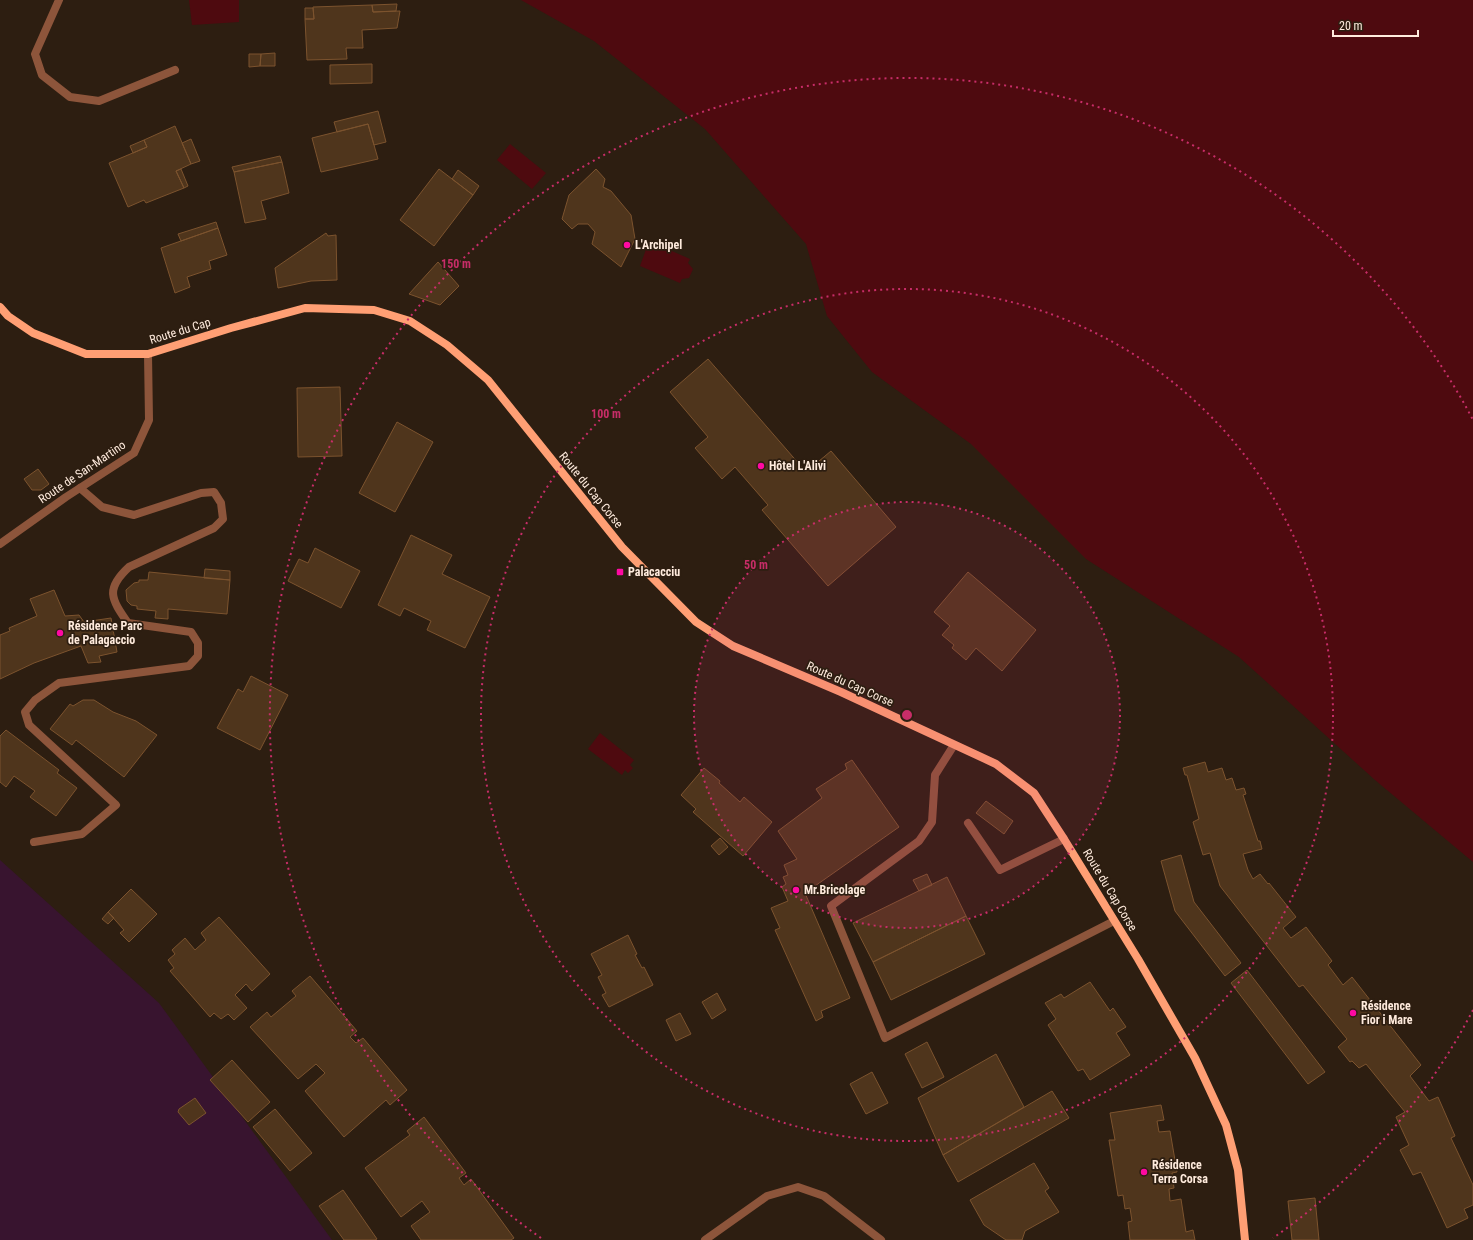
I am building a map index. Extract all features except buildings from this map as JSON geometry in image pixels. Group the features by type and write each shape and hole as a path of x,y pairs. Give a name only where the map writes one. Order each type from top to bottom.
{"main road":[{"name":"Route du Cap","path":"0,307 8,316 33,333 86,354 148,354 231,328 305,308"},
{"name":"Route du Cap Corse","path":"305,308 374,310 410,321 447,345 488,380 622,547 696,622 733,646 996,764 1034,793 1114,921 1195,1058 1226,1125 1238,1170 1245,1240"}],"street":[{"path":"59,0 35,54 42,75 70,97 99,101 175,70"},
{"name":"Route de San-Martino","path":"0,544 80,488 134,453 149,420 148,354"},
{"path":"34,842 82,834 116,805 29,725 25,712 35,700 59,683 189,666 198,656 198,643 191,632 128,623 115,605 113,592 119,577 130,567 214,528 223,519 221,503 214,492 201,493 134,515 102,507 80,488"},
{"path":"954,745 935,775 932,822 919,841 831,906 885,1038 1114,921"},
{"path":"968,823 1000,870 1064,839"},
{"path":"705,1240 767,1196 798,1187 824,1196 881,1240"}],"shaded area":[{"path":"189,0 239,0 239,22 192,25"},
{"path":"521,0 1473,0 1473,862 1375,780 1239,657 1086,559 971,444 872,372 827,316 806,244 705,129 594,41"},
{"path":"510,144 546,173 532,189 497,160"},
{"path":"649,241 690,259 688,263 693,269 689,278 682,279 680,283 640,266"},
{"path":"600,733 634,760 630,765 633,768 628,773 625,770 622,775 588,749"},
{"path":"0,860 159,1003 332,1240 0,1240"}],"place":[{"name":"L'Archipel","path":"627,245"},
{"name":"Hôtel L'Alivi","path":"761,466"},
{"name":"Palacacciu","path":"620,572"},
{"name":"Résidence Parc de Palagaccio","path":"60,633"},
{"name":"Mr.Bricolage","path":"796,890"},
{"name":"Résidence Fior i Mare","path":"1353,1013"},
{"name":"Résidence Terra Corsa","path":"1144,1172"}]}
